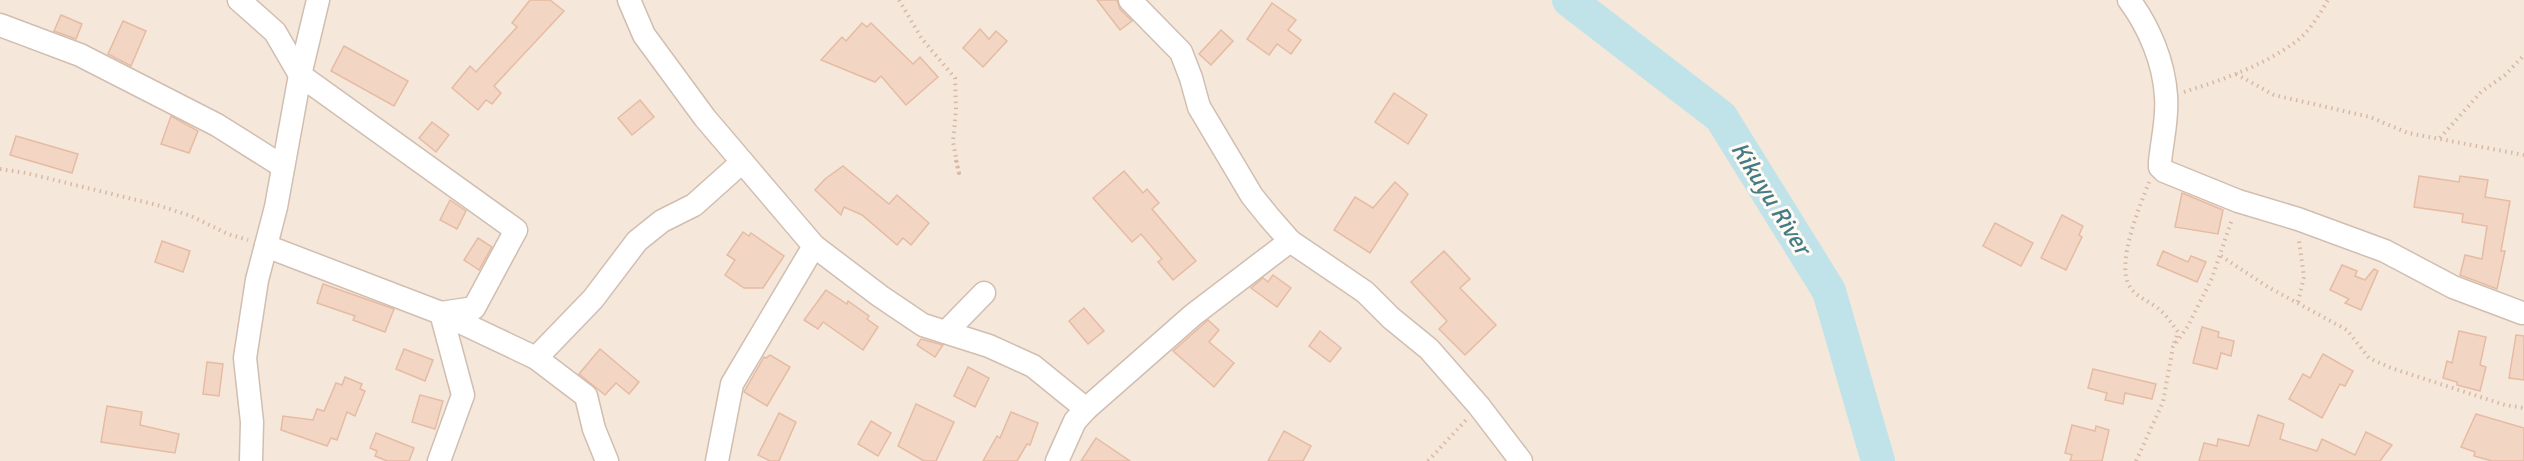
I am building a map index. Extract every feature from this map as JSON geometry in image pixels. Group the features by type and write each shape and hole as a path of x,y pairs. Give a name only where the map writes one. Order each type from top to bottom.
{"street":[{"path":"239,0 275,32 300,75 516,230 474,308 441,313"},
{"path":"251,461 252,422 245,358 257,280 276,207 300,75 318,0"},
{"path":"628,0 644,35 705,118 814,246 904,313 923,324 989,346 1033,366 1086,410"},
{"path":"1130,0 1181,52 1199,107 1223,151 1252,196 1290,241 1365,292 1391,318 1429,350 1479,406 1521,461"},
{"path":"2129,0 2152,39 2164,81 2166,97 2160,167 2238,201 2298,219 2385,251 2453,287 2522,314"},
{"path":"0,25 80,55 217,125 282,166"},
{"path":"536,358 592,299 637,241 662,220 694,205 741,163"},
{"path":"1057,461 1075,421 1086,410 1193,315 1290,241"},
{"path":"266,246 441,313 536,358 586,396 594,429 607,461"},
{"path":"717,461 732,384 814,246"},
{"path":"946,332 984,293"},
{"path":"439,461 463,395 441,313"}],"path":[{"path":"899,0 922,39 955,78 953,142 959,173 955,157"},
{"path":"2166,97 2236,74 2295,43 2311,27 2328,0"},
{"path":"2440,138 2481,92 2505,75 2524,55"},
{"path":"2236,74 2274,95 2370,117 2408,132 2524,154"},
{"path":"2136,461 2163,402 2178,332 2159,310 2130,289 2126,279 2133,226 2150,180 2160,167"},
{"path":"0,169 26,173 157,205 191,216 228,234 266,246"},
{"path":"2173,347 2188,326 2221,256 2238,201"},
{"path":"2298,219 2304,277 2298,302"},
{"path":"2221,256 2268,287 2347,330 2369,358 2505,405 2524,408"},
{"path":"1428,461 1479,406"}],"shaded area":[{"path":"0,0 2524,0 2524,461 0,461"}],"building":[{"path":"530,0 550,0 564,11 494,86 501,93 492,104 486,100 478,110 452,88 470,66 476,72 517,27 512,23"},
{"path":"1097,0 1117,0 1120,9 1132,21 1120,30"},
{"path":"1272,3 1296,20 1288,30 1301,40 1291,54 1277,44 1269,55 1247,39"},
{"path":"61,15 82,24 76,39 54,31"},
{"path":"123,21 146,31 131,66 108,54"},
{"path":"862,23 867,27 871,23 913,64 920,57 938,77 906,105 881,76 875,82 821,60 842,37 846,41"},
{"path":"980,29 989,39 996,31 1007,41 983,67 963,48"},
{"path":"1221,30 1233,41 1211,65 1199,54"},
{"path":"344,46 408,81 394,106 331,71"},
{"path":"1394,93 1427,115 1408,144 1375,122"},
{"path":"640,100 654,117 632,135 618,118"},
{"path":"171,116 198,131 189,153 161,144"},
{"path":"432,122 449,135 436,152 419,138"},
{"path":"16,136 78,154 72,173 10,155"},
{"path":"843,166 889,204 897,195 929,223 911,245 903,238 897,245 862,215 844,207 841,215 815,190 825,179"},
{"path":"1124,171 1143,193 1147,189 1159,203 1152,209 1196,261 1173,280 1158,262 1162,259 1141,234 1132,242 1093,198"},
{"path":"2419,176 2459,182 2460,176 2488,180 2485,197 2510,201 2501,251 2505,251 2497,289 2460,275 2465,255 2482,259 2487,226 2462,222 2463,214 2414,207"},
{"path":"1395,182 1408,194 1370,253 1334,230 1355,197 1373,208"},
{"path":"2182,193 2223,210 2218,234 2175,227"},
{"path":"450,200 466,211 457,229 440,220"},
{"path":"2062,215 2083,226 2079,235 2082,237 2066,270 2041,258"},
{"path":"1995,223 2033,243 2021,266 1983,246"},
{"path":"743,232 749,236 751,233 784,256 763,288 744,288 725,275 735,260 727,255"},
{"path":"478,238 492,247 479,270 464,260"},
{"path":"162,241 190,251 183,272 155,262"},
{"path":"1444,251 1470,279 1460,288 1496,325 1465,355 1439,329 1447,321 1411,282"},
{"path":"2163,251 2188,262 2191,256 2206,262 2197,282 2157,265"},
{"path":"2342,265 2357,271 2355,276 2365,280 2374,269 2378,271 2361,310 2345,303 2349,299 2330,290"},
{"path":"1273,275 1291,288 1277,307 1251,288 1263,278 1268,282"},
{"path":"323,284 394,309 385,332 353,320 355,316 317,303"},
{"path":"826,290 847,304 848,301 869,316 867,319 878,327 863,350 823,322 818,329 804,320"},
{"path":"1084,308 1104,331 1088,344 1069,321"},
{"path":"1208,320 1219,330 1209,342 1234,363 1214,387 1173,351"},
{"path":"2202,327 2219,332 2218,337 2234,341 2231,356 2221,353 2217,369 2193,363"},
{"path":"1320,331 1341,348 1330,362 1309,346"},
{"path":"2459,331 2486,337 2480,365 2486,367 2480,391 2457,385 2457,382 2443,378 2447,361 2452,363"},
{"path":"2516,335 2524,336 2524,380 2509,378"},
{"path":"921,339 943,345 935,357 917,345"},
{"path":"404,349 433,360 425,381 396,369"},
{"path":"600,349 639,382 629,394 616,383 605,395 579,374"},
{"path":"2323,354 2353,371 2345,386 2340,384 2322,418 2289,399 2303,374 2310,378"},
{"path":"770,355 790,367 767,406 744,392 764,357"},
{"path":"207,362 223,364 219,396 203,394"},
{"path":"968,367 989,378 975,407 954,396"},
{"path":"2093,369 2156,384 2152,399 2125,393 2123,404 2105,400 2107,393 2088,388"},
{"path":"345,377 362,384 360,389 365,391 355,416 347,412 337,440 331,438 327,446 281,430 283,416 313,420 317,409 324,411 336,383 342,385"},
{"path":"420,395 443,401 435,429 412,422"},
{"path":"916,404 954,422 936,461 924,461 898,446"},
{"path":"107,406 142,412 140,425 179,434 175,453 101,442"},
{"path":"1011,412 1038,423 1030,445 1027,444 1017,461 983,461 997,436 1000,438"},
{"path":"779,413 796,422 779,461 770,461 758,455"},
{"path":"2476,414 2524,428 2524,461 2492,461 2474,456 2475,452 2461,447"},
{"path":"2258,415 2284,424 2280,439 2317,451 2322,439 2355,455 2366,432 2392,445 2380,461 2199,461 2204,443 2217,446 2218,439 2249,446"},
{"path":"871,421 891,433 878,456 858,444"},
{"path":"2072,425 2095,431 2096,426 2109,430 2102,461 2070,461 2072,455 2065,453"},
{"path":"1284,431 1311,446 1303,461 1268,461"},
{"path":"376,433 414,448 409,461 387,461 375,456 377,451 370,448"},
{"path":"1096,438 1130,461 1081,461"}],"waterway":[{"name":"Kikuyu River","path":"1569,0 1721,117 1829,291 1878,461"}]}
